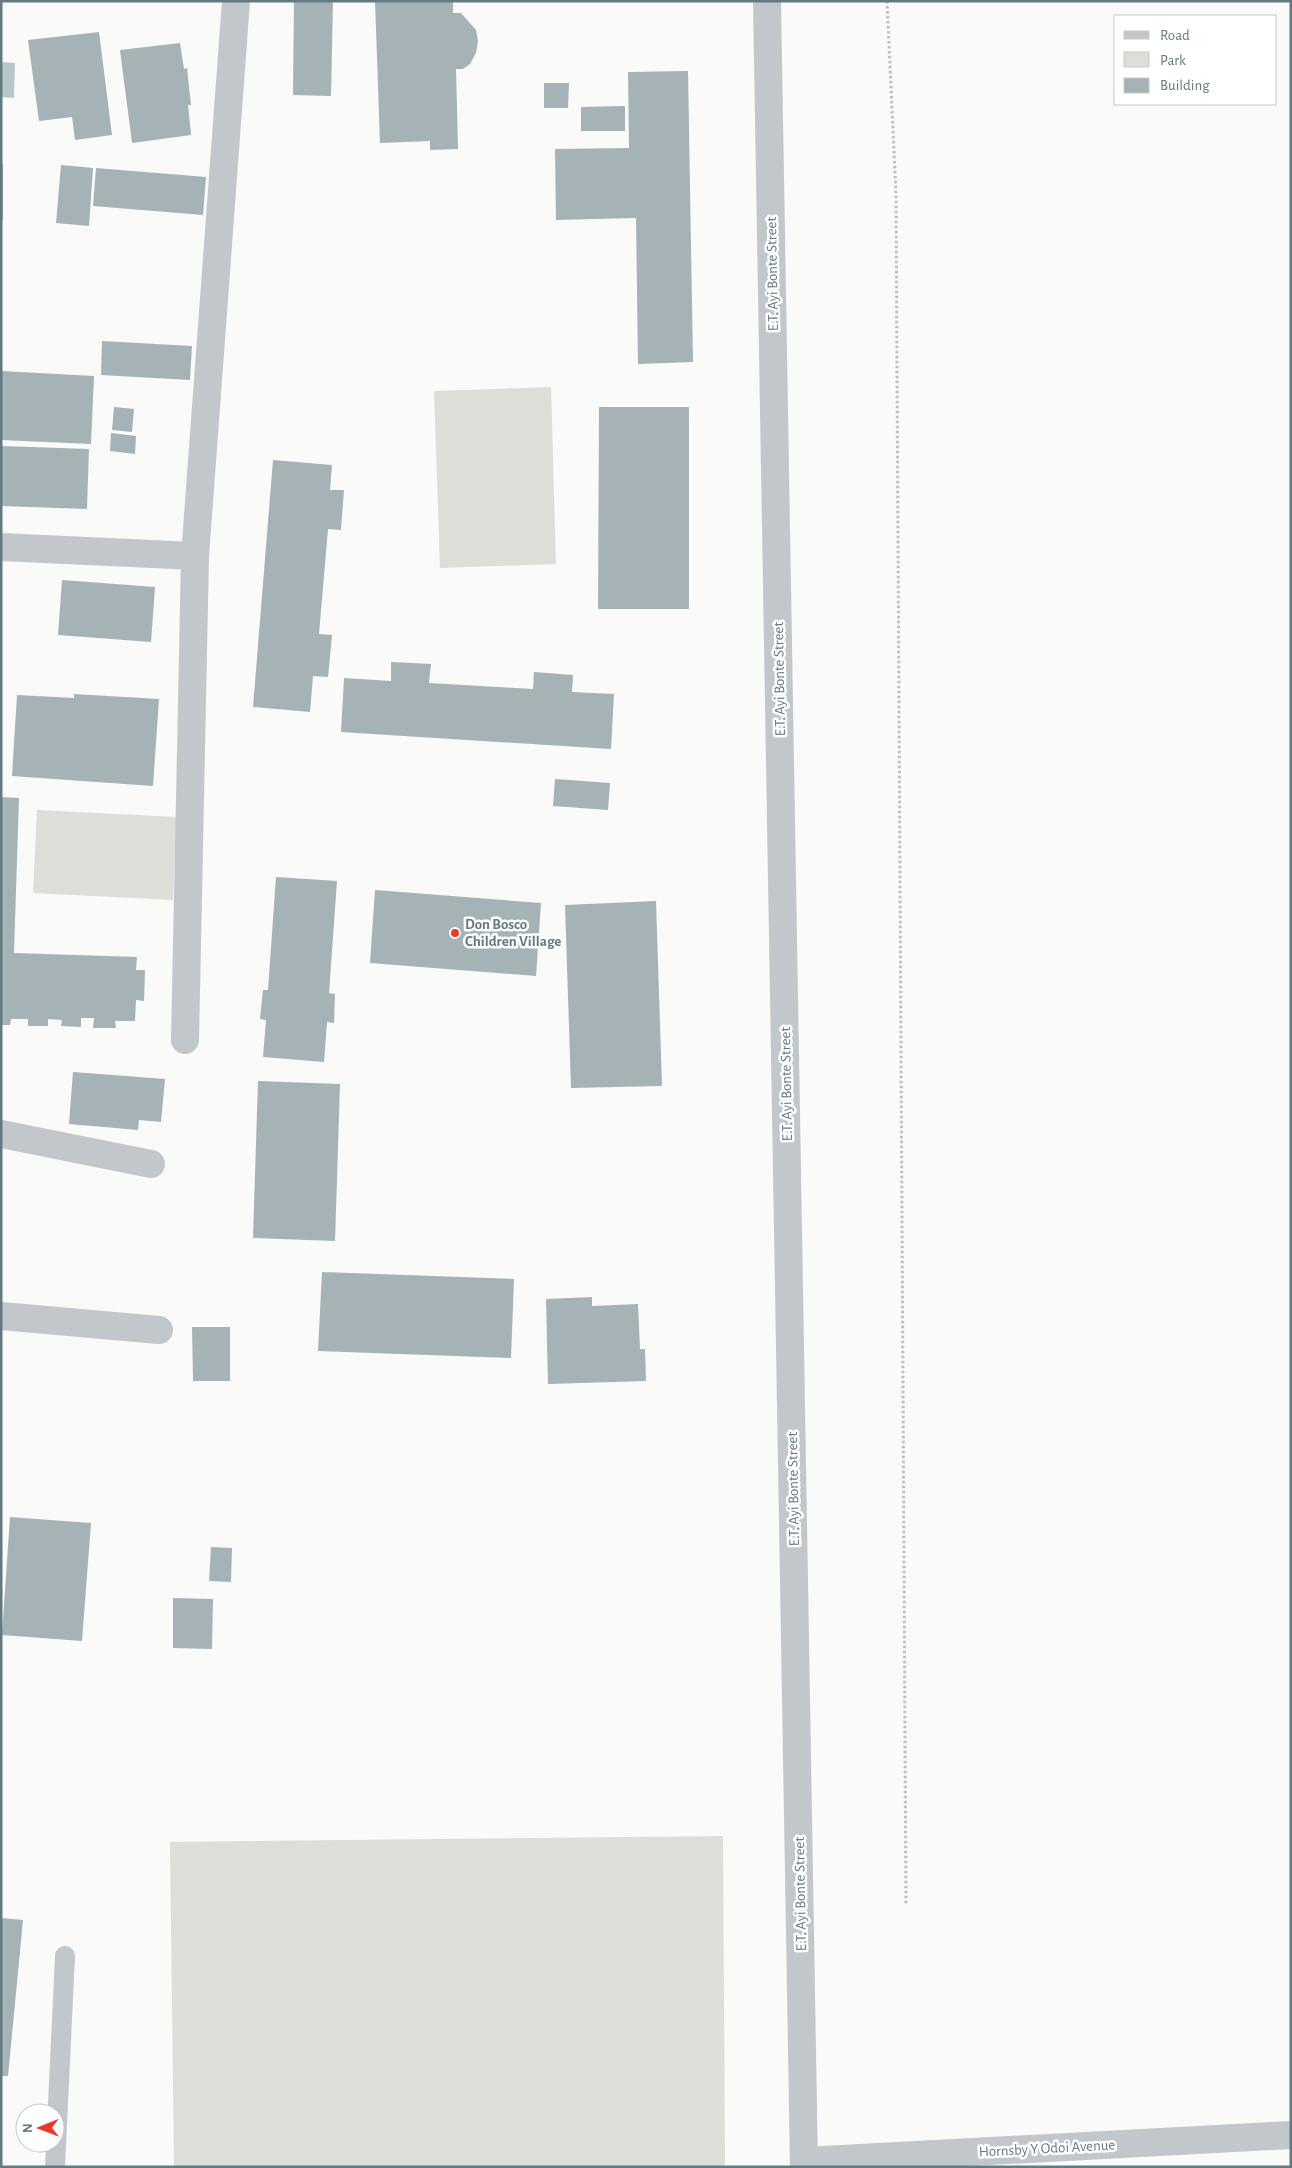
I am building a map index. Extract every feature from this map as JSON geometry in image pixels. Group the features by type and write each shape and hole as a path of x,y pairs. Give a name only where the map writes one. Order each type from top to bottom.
{"street":[{"path":"185,1040 195,556 236,1"},
{"name":"E.T. Ayi Bonte Street","path":"767,1 804,2164"},
{"path":"1,547 195,556"},
{"path":"1,1134 151,1164"},
{"path":"1,1316 159,1330"},
{"name":"Hornsby Y Odoi Avenue","path":"804,2164 1291,2135"}],"lane":[{"path":"55,2167 65,1956"}],"path":[{"path":"887,1 896,204 906,1905"}],"green space":[{"path":"551,387 556,564 440,568 434,391"},
{"path":"37,810 177,817 173,900 33,893"},
{"path":"723,1836 725,2166 174,2167 170,1842"}],"shaded area":[{"path":"1,62 15,63 14,98 1,97"}],"building":[{"path":"294,1 333,1 331,96 293,95"},
{"path":"375,1 453,1 453,13 461,13 476,30 478,41 476,53 470,64 463,69 456,69 458,149 430,150 430,141 380,143"},
{"path":"99,32 112,135 75,140 72,117 39,121 28,40"},
{"path":"180,43 184,69 187,68 191,105 188,105 191,135 132,143 120,50"},
{"path":"688,71 693,362 638,364 636,218 556,220 555,149 629,148 628,72"},
{"path":"544,83 569,83 568,108 544,108"},
{"path":"625,106 625,131 581,131 581,107"},
{"path":"1,164 3,164 3,220 1,220"},
{"path":"61,165 93,168 89,226 56,223"},
{"path":"96,168 206,177 203,215 93,206"},
{"path":"102,341 192,346 190,380 101,375"},
{"path":"1,371 94,376 91,444 1,440"},
{"path":"114,407 134,409 132,432 112,430"},
{"path":"599,407 689,407 689,609 598,609"},
{"path":"111,433 136,436 135,454 110,451"},
{"path":"1,446 89,449 87,509 1,506"},
{"path":"273,460 332,465 330,490 344,490 341,530 328,529 319,634 332,635 328,677 313,676 310,712 253,707"},
{"path":"62,580 155,587 151,642 58,635"},
{"path":"391,662 431,664 429,683 533,689 534,672 573,675 572,692 614,694 611,749 341,732 344,678 391,681"},
{"path":"74,694 159,699 153,786 12,776 17,695 74,698"},
{"path":"555,779 610,783 608,810 553,806"},
{"path":"1,797 19,798 14,953 137,957 136,970 145,970 144,1001 136,1000 135,1021 115,1021 116,1028 93,1028 94,1018 81,1018 81,1027 61,1026 62,1020 48,1019 48,1026 28,1026 28,1019 11,1019 10,1025 1,1025"},
{"path":"276,877 337,881 329,993 335,994 334,1023 327,1022 324,1062 263,1057 266,1020 260,1019 263,990 268,990"},
{"name":"Don Bosco Children Village","path":"375,890 541,903 536,976 370,963"},
{"path":"656,901 662,1086 571,1088 565,905"},
{"path":"73,1072 165,1079 161,1122 139,1120 138,1130 69,1124"},
{"path":"258,1081 340,1084 335,1241 253,1238"},
{"path":"322,1272 514,1279 511,1358 318,1351"},
{"path":"592,1297 592,1306 638,1304 640,1349 645,1349 646,1381 548,1384 546,1299"},
{"path":"192,1327 230,1327 230,1381 193,1381"},
{"path":"10,1517 91,1523 82,1641 2,1635"},
{"path":"211,1547 232,1548 231,1582 209,1581"},
{"path":"173,1598 213,1599 212,1649 173,1648"},
{"path":"1,1918 23,1920 8,2076 1,2076"}],"place":[{"name":"Don Bosco Children Village","path":"455,933"}]}
